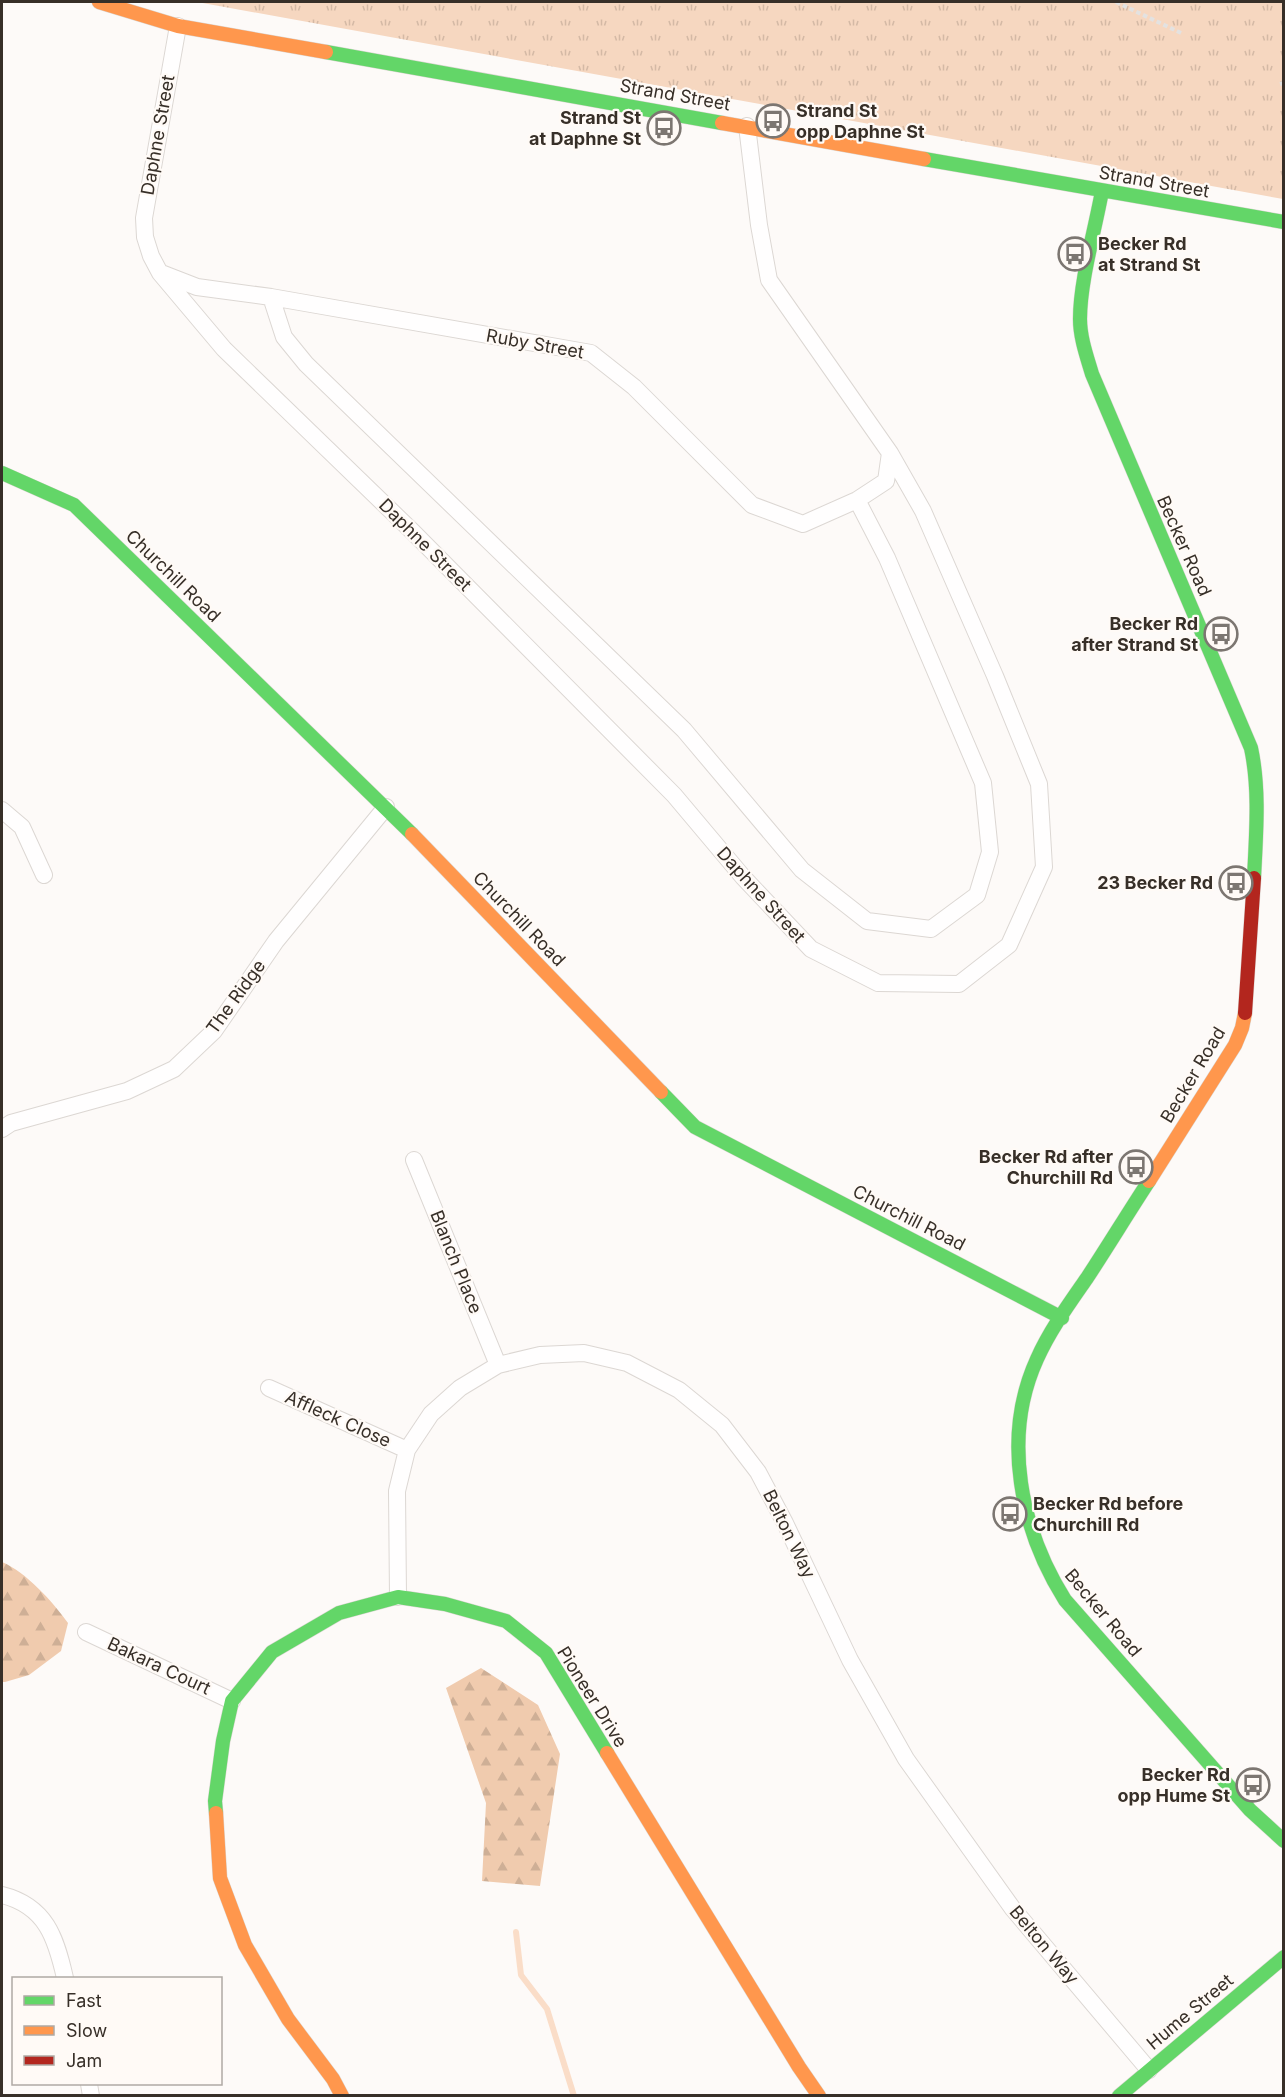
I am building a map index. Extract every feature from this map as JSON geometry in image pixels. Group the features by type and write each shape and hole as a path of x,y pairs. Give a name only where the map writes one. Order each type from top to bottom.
{"street":[{"name":"Strand Street","path":"99,2 178,26 1284,222"},
{"name":"Daphne Street","path":"178,26 144,218 145,237 160,273 224,349 413,532 674,795 743,877 811,949 878,983 959,984 1009,945 1044,867 1040,784 923,511 890,453 769,280 759,225 747,126"},
{"name":"Becker Road","path":"1102,191 1081,300 1080,322 1084,344 1092,374 1251,748 1255,766 1257,823 1246,1005 1242,1028 1235,1045 1062,1317 1032,1372 1021,1416 1019,1436 1021,1476 1026,1509 1038,1554 1052,1582 1065,1600 1250,1810 1284,1841"},
{"name":"Ruby Street","path":"160,273 197,287 271,297 591,353 634,387 752,506 803,524 857,500 886,481 890,453"},
{"path":"271,297 284,337 306,364 684,730 802,870 867,921 931,929 977,895 990,852 983,783 887,558 857,500"},
{"name":"Churchill Road","path":"2,473 74,505 386,807 695,1127 1062,1317"},
{"name":"The Ridge","path":"2,1128 11,1123 127,1091 174,1069 214,1031 276,941 386,807"},
{"path":"2,810 22,827 44,875"},
{"name":"Blanch Place","path":"414,1160 498,1365"},
{"name":"Belton Way","path":"398,1598 397,1491 407,1450 431,1414 460,1388 498,1365 540,1355 584,1353 627,1363 679,1390 722,1425 758,1472 785,1523 850,1660 906,1760 1013,1909 1149,2070"},
{"name":"Affleck Close","path":"269,1388 407,1450"},
{"name":"Pioneer Drive","path":"342,2096 333,2079 288,2019 245,1945 220,1878 215,1801 223,1741 232,1701 272,1652 339,1613 398,1598 445,1604 506,1621 546,1653 671,1861 819,2096"},
{"name":"Bakara Court","path":"86,1632 232,1701"},
{"path":"2,1895 26,1905 52,1931 65,1977"},
{"name":"Hume Street","path":"1119,2096 1284,1957"}],"path":[{"path":"1116,2 1181,33"}],"green space":[{"path":"197,2 1283,2 1283,199"},
{"path":"2,1562 38,1588 68,1623 61,1651 29,1675 5,1682 2,1682"},
{"path":"481,1668 538,1705 560,1754 540,1886 482,1881 486,1803 446,1688"}],"waterway":[{"path":"516,1932 521,1975 547,2009 574,2096"}],"traffic: fast":[{"path":"326,52 722,123"},
{"path":"924,159 1284,222"},
{"path":"1102,191 1082,288 1080,319 1082,340 1092,374 1251,748 1256,796 1254,878"},
{"path":"2,473 74,505 412,834"},
{"path":"661,1092 695,1127 1062,1318"},
{"path":"1149,1181 1060,1317 1037,1359 1026,1389 1020,1420 1018,1452 1027,1514 1037,1544 1065,1600 1250,1810 1284,1841"},
{"path":"216,1813 215,1801 223,1741 232,1701 272,1652 339,1613 398,1597 445,1604 506,1621 546,1653 607,1753"},
{"path":"1119,2096 1284,1957"}],"traffic: slow":[{"path":"99,2 178,26 326,52"},
{"path":"722,123 924,159"},
{"path":"412,834 661,1092"},
{"path":"1149,1181 1235,1045 1245,1013"},
{"path":"607,1753 819,2096"},
{"path":"216,1813 220,1878 245,1945 288,2019 333,2079 342,2096"}],"traffic: jam":[{"path":"1245,1013 1254,878"}],"place":[{"name":"Strand St opp Daphne St","path":"773,121"},
{"name":"Strand St at Daphne St","path":"664,128"},
{"name":"Becker Rd at Strand St","path":"1075,254"},
{"name":"Becker Rd after Strand St","path":"1221,634"},
{"name":"23 Becker Rd","path":"1236,883"},
{"name":"Becker Rd after Churchill Rd","path":"1136,1167"},
{"name":"Becker Rd before Churchill Rd","path":"1010,1514"},
{"name":"Becker Rd opp Hume St","path":"1253,1785"}]}
